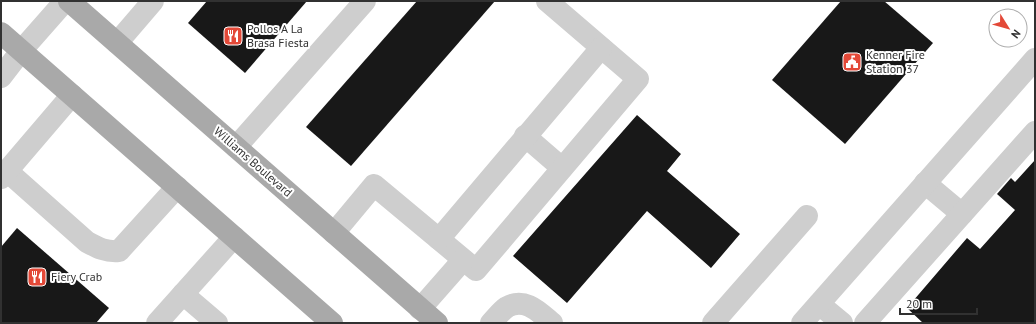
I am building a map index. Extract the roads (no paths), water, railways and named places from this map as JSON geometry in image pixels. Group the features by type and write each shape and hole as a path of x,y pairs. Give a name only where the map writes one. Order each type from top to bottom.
{"main road":[{"name":"Williams Boulevard","path":"69,1 437,323"},
{"path":"1,33 332,323"}],"street":[{"path":"1,77 21,51 65,1"},
{"path":"117,43 153,1"},
{"path":"236,147 365,1"},
{"path":"334,233 374,185 476,270 638,79 547,1"},
{"path":"439,238 601,48"},
{"path":"802,323 1033,64"},
{"path":"72,95 4,175 87,242 100,249 110,252 119,251 176,187"},
{"path":"865,323 1035,132"},
{"path":"526,136 562,168"},
{"path":"926,183 962,214"},
{"path":"713,323 807,216"},
{"path":"157,323 234,237"},
{"path":"420,309 464,260"},
{"path":"183,294 217,323"},
{"path":"491,323 507,308 520,303 531,306 552,323"},
{"path":"819,304 842,323"}],"place":[{"name":"Pollos A La Brasa Fiesta","path":"233,36"},
{"name":"Kenner Fire Station 37","path":"852,62"},
{"name":"Fiery Crab","path":"37,277"}]}
